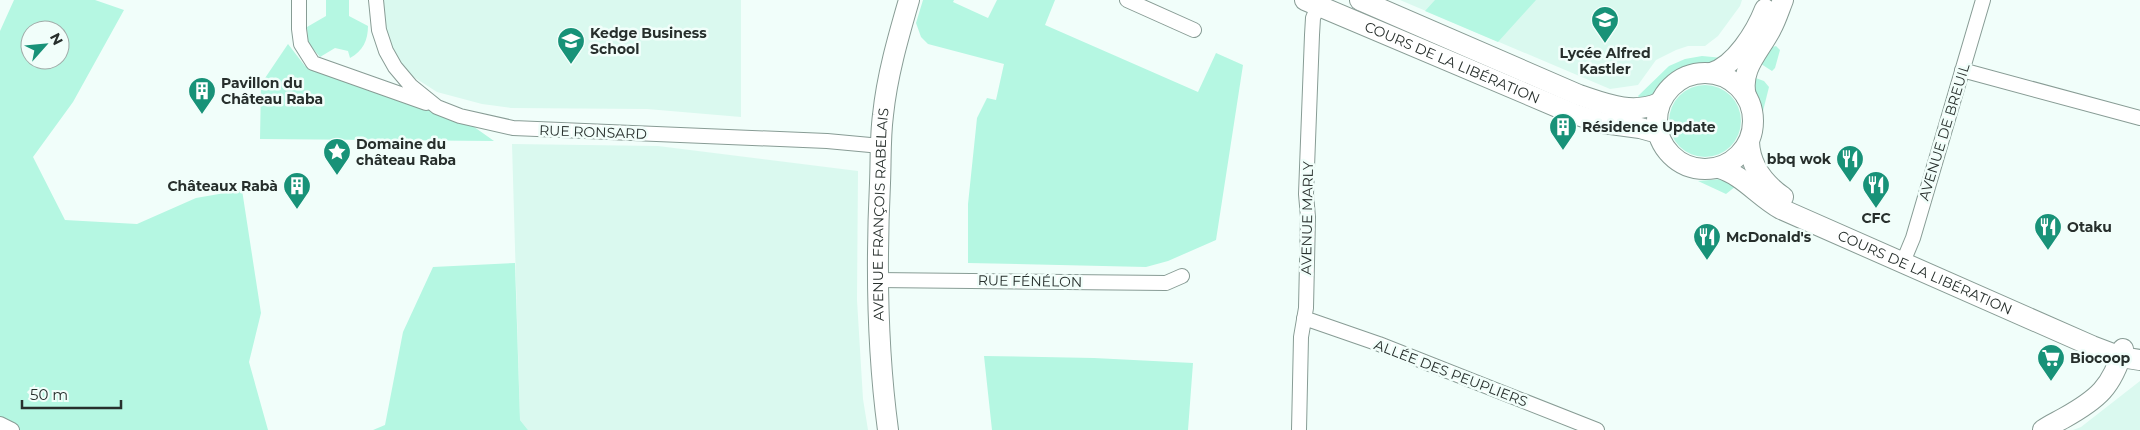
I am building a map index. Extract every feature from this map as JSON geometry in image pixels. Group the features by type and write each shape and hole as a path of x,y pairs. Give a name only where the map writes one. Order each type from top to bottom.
{"main road":[{"name":"AVENUE FRANÇOIS RABELAIS","path":"888,430 880,363 877,280 881,146 883,114 891,69 909,0"},
{"name":"COURS DE LA LIBÉRATION","path":"1360,0 1579,95 1607,104 1638,109 1660,103"},
{"path":"1768,0 1761,20 1736,58 1726,67 1711,73 1694,74 1679,81 1667,92 1660,103 1656,120 1658,133 1668,152 1678,162 1700,170 1720,168 1737,158 1749,142 1753,127 1753,116 1744,86 1748,66 1771,28 1783,0"},
{"name":"COURS DE LA LIBÉRATION","path":"1312,3 1574,114 1603,123 1640,128 1658,133"},
{"path":"1312,3 1340,5 1410,31 1449,39"},
{"path":"1711,73 1731,81 1746,96"},
{"name":"COURS DE LA LIBÉRATION","path":"1749,142 1754,167 1775,191 1788,200 1905,258"},
{"name":"COURS DE LA LIBÉRATION","path":"1720,168 1730,171 1780,209 1905,258 2131,354"},
{"path":"2043,430 2080,408 2106,388 2118,368 2131,354"}],"street":[{"path":"299,0 298,29 301,44 313,63 438,107"},
{"name":"RUE RONSARD","path":"376,0 379,30 386,51 395,67 411,86 438,107 460,116 513,128 827,141 881,146"},
{"path":"1126,0 1194,30"},
{"name":"AVENUE DE BREUIL","path":"1905,258 1983,0"},
{"name":"AVENUE MARLY","path":"1299,430 1301,337 1304,318 1312,3"},
{"path":"1962,70 2140,118"},
{"name":"RUE FÉNÉLON","path":"877,280 1166,282 1182,276"},
{"name":"ALLÉE DES PEUPLIERS","path":"1304,318 1379,344 1597,430"},
{"path":"0,424 12,430"}],"shaded area":[{"name":"Kedge Business School","path":"382,0 741,0 741,117 647,109 511,108 482,104 437,92 409,74 395,55 386,29"},
{"name":"Lycée Alfred Kastler","path":"1400,0 1742,0 1740,6 1718,36 1705,46 1688,46 1676,50 1656,60 1638,85 1610,89"},
{"path":"512,144 658,146 858,171 857,300 863,399 868,430 528,430 520,420"},
{"path":"2140,381 2140,430 2073,430 2081,427"}],"green space":[{"path":"14,0 95,0 124,10 73,102 33,157 65,220 137,224 196,198 242,190 261,313 249,362 268,430 0,430 0,31"},
{"path":"326,0 349,0 349,16 368,26 364,45 350,58 348,51 335,48 320,57 308,43 307,27 326,16"},
{"path":"923,0 954,0 953,2 988,18 997,0 1055,0 1045,25 1198,92 1216,53 1243,65 1216,240 1168,261 1146,267 968,263 968,204 977,118 987,98 996,100 1004,64 928,44 921,37 916,23"},
{"path":"1435,0 1536,0 1498,42 1425,11"},
{"path":"288,44 305,66 470,124 494,141 260,139 261,84"},
{"path":"1776,46 1780,50 1775,68 1772,71 1758,62 1763,50"},
{"path":"1702,56 1723,58 1714,66 1699,66 1678,73 1665,82 1653,96 1642,101 1638,96 1669,66 1685,59"},
{"path":"1750,76 1764,81 1769,87 1761,119 1759,118"},
{"path":"1712,85 1731,95 1739,107 1741,121 1739,135 1731,147 1719,155 1698,157 1679,147 1671,135 1669,114 1679,95 1691,87"},
{"path":"1721,179 1736,186 1726,194 1698,181"},
{"path":"515,263 520,420 528,430 373,430 385,425 403,332 433,267"},
{"path":"984,356 1094,358 1193,363 1188,430 992,430"}],"place":[{"name":"Lycée Alfred Kastler","path":"1605,44"},
{"name":"Kedge Business School","path":"571,65"},
{"name":"Pavillon du Château Raba","path":"202,115"},
{"name":"Résidence Update","path":"1563,151"},
{"name":"Domaine du château Raba","path":"337,176"},
{"name":"bbq wok","path":"1850,183"},
{"name":"CFC","path":"1876,209"},
{"name":"Châteaux Rabà","path":"297,210"},
{"name":"Otaku","path":"2048,251"},
{"name":"McDonald's","path":"1707,261"},
{"name":"Biocoop","path":"2051,382"}]}
